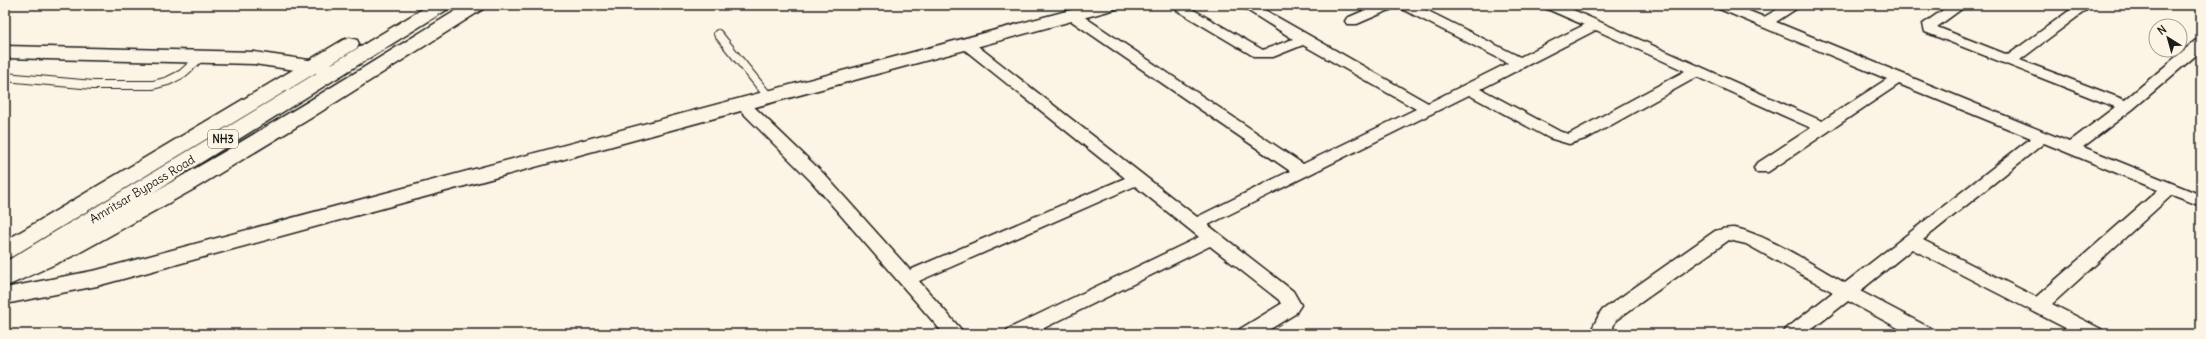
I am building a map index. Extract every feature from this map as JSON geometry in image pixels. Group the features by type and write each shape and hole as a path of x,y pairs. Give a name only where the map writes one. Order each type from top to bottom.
{"main road":[{"name":"Amritsar Bypass Road","path":"5,251 415,5"},
{"name":"Amritsar Bypass Road","path":"5,273 442,5"},
{"path":"5,279 43,262 214,169 477,5"},
{"path":"5,296 96,278 1110,5"},
{"path":"5,52 254,58 290,62 336,70"}],"street":[{"path":"1175,5 1260,54 1268,54 1306,39"},
{"path":"1246,5 1428,109"},
{"path":"1352,20 1389,5"},
{"path":"1405,5 1520,64"},
{"path":"1550,5 1823,128"},
{"path":"1722,5 1765,24 2201,201"},
{"path":"1765,24 1795,5"},
{"path":"1960,5 1930,24 1930,29 2127,106"},
{"path":"2009,61 2086,5"},
{"path":"1072,15 1303,172"},
{"path":"1197,224 1596,25"},
{"path":"965,43 1277,287 1290,301 1291,305 1288,309 1247,334"},
{"path":"2071,148 2127,106 2201,43"},
{"path":"1470,89 1550,132 1569,139 1582,135 1611,120 1696,71"},
{"path":"1762,168 1898,78"},
{"path":"742,104 817,177 955,334"},
{"path":"1793,334 2043,136"},
{"path":"906,278 1137,179"},
{"path":"2038,306 2170,188"},
{"path":"1604,334 1602,327 1608,316 1721,235 1728,233 1739,234 1752,240 1925,334"},
{"path":"1015,334 1213,237"},
{"path":"1910,241 2094,334"}],"lane":[{"path":"718,34 769,97"},
{"path":"5,77 93,84 153,85 168,81 182,74 202,56"}]}
